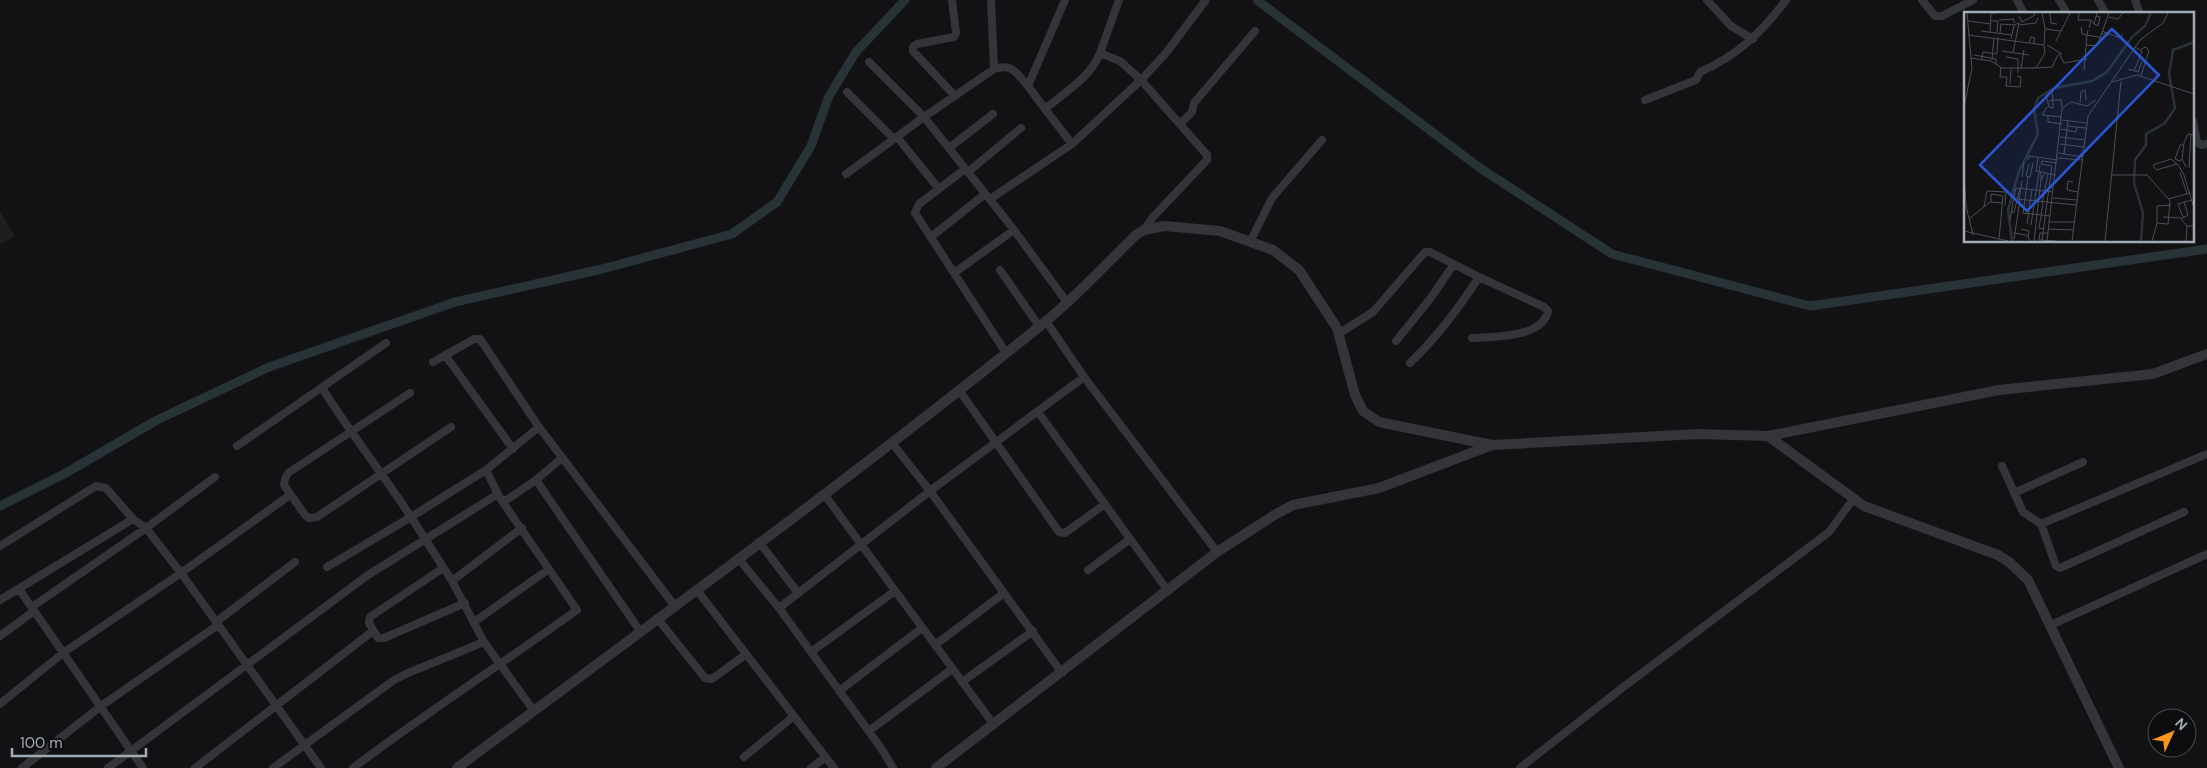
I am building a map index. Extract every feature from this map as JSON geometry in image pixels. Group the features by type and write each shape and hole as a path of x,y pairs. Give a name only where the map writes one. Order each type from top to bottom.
{"street":[{"path":"952,0 956,33 954,37 917,44 913,47 913,51 955,96"},
{"path":"991,0 994,68"},
{"path":"1028,86 1065,0"},
{"path":"1045,109 1090,70 1100,53 1119,0"},
{"path":"1707,0 1731,26 1752,39"},
{"path":"1645,100 1696,80 1700,72 1723,62 1752,39 1786,0"},
{"path":"1922,0 1935,16 1942,16 1972,0"},
{"path":"2017,0 2023,12"},
{"path":"2059,0 2065,10"},
{"path":"2098,0 2105,12"},
{"path":"2135,0 2139,12"},
{"path":"930,237 987,196 1072,144 1141,80 1166,53 1205,1"},
{"path":"1180,124 1192,112 1194,103 1255,30"},
{"path":"457,768 892,443 1043,324 1144,230 1153,217 1207,160 1206,155 1141,80 1120,61 1100,53"},
{"path":"869,62 924,117 1014,230 1066,301"},
{"path":"846,174 994,68 1005,65 1013,68 1072,144"},
{"path":"847,92 895,138 939,189"},
{"path":"949,148 992,114"},
{"path":"2194,126 2197,142 2201,145 2207,144"},
{"path":"1006,353 930,237 915,210 919,204 1021,128"},
{"path":"1250,242 1272,198 1322,140"},
{"path":"1144,230 1164,226 1220,231 1272,250 1299,270 1337,328 1355,395 1363,411 1379,422 1492,445 1698,434 1768,436 1998,390 2153,374 2207,354"},
{"path":"954,273 1014,230"},
{"path":"1338,334 1373,312 1425,252 1430,252 1544,307 1548,312 1539,325 1524,333 1472,338"},
{"path":"1396,341 1434,294 1454,264"},
{"path":"1000,270 1217,552"},
{"path":"1410,363 1427,346 1463,302 1480,277"},
{"path":"433,362 474,339 480,339 539,427 674,605"},
{"path":"236,446 386,343"},
{"path":"445,355 512,449"},
{"path":"779,608 930,491 1084,378"},
{"path":"322,388 411,516 465,603 484,642 534,711"},
{"path":"959,390 1059,532 1065,533 1105,504"},
{"path":"410,393 288,473 284,485 305,515 312,519 451,427"},
{"path":"1038,412 1168,591"},
{"path":"327,567 486,470 539,427"},
{"path":"1768,436 1864,506 1998,555 2009,562 2028,580 2119,768"},
{"path":"892,443 930,491 1062,672"},
{"path":"936,768 1217,552 1276,514 1293,505 1379,488 1492,445"},
{"path":"2041,524 2207,454"},
{"path":"108,768 368,575 424,539 500,498 509,500 562,458"},
{"path":"2014,493 2083,462"},
{"path":"2002,466 2023,512 2041,524 2056,566 2060,568 2184,512"},
{"path":"353,768 422,716 500,665 577,610 500,498 486,470"},
{"path":"0,636 33,609 215,477"},
{"path":"536,480 640,631"},
{"path":"0,546 96,486 106,488 133,519 146,528 181,573 321,768"},
{"path":"824,494 994,725"},
{"path":"0,704 63,653 181,573 290,495"},
{"path":"1520,768 1829,532 1854,498"},
{"path":"0,600 133,519"},
{"path":"452,581 522,528"},
{"path":"1088,570 1130,539"},
{"path":"760,542 798,593"},
{"path":"2051,625 2207,554"},
{"path":"738,558 779,608 894,768"},
{"path":"22,768 101,706 217,624 295,562"},
{"path":"443,568 370,617 369,623 373,632 378,638 384,638 465,603"},
{"path":"474,622 549,568"},
{"path":"19,589 143,768"},
{"path":"696,590 834,768"},
{"path":"811,652 895,591"},
{"path":"935,646 1004,593"},
{"path":"657,618 705,678 712,679 745,654"},
{"path":"839,691 922,628"},
{"path":"195,768 373,632"},
{"path":"962,682 1033,632"},
{"path":"273,768 394,680 484,642"},
{"path":"869,731 952,669"},
{"path":"744,757 794,716"},
{"path":"811,768 826,757"}],"shaded area":[{"path":"0,211 15,236 0,245"}],"waterway":[{"path":"0,506 64,474 157,420 269,367 455,302 602,269 732,234 777,202 811,146 829,96 856,52 905,0"},
{"path":"1257,0 1480,168 1612,254 1810,306 2207,249"}]}
